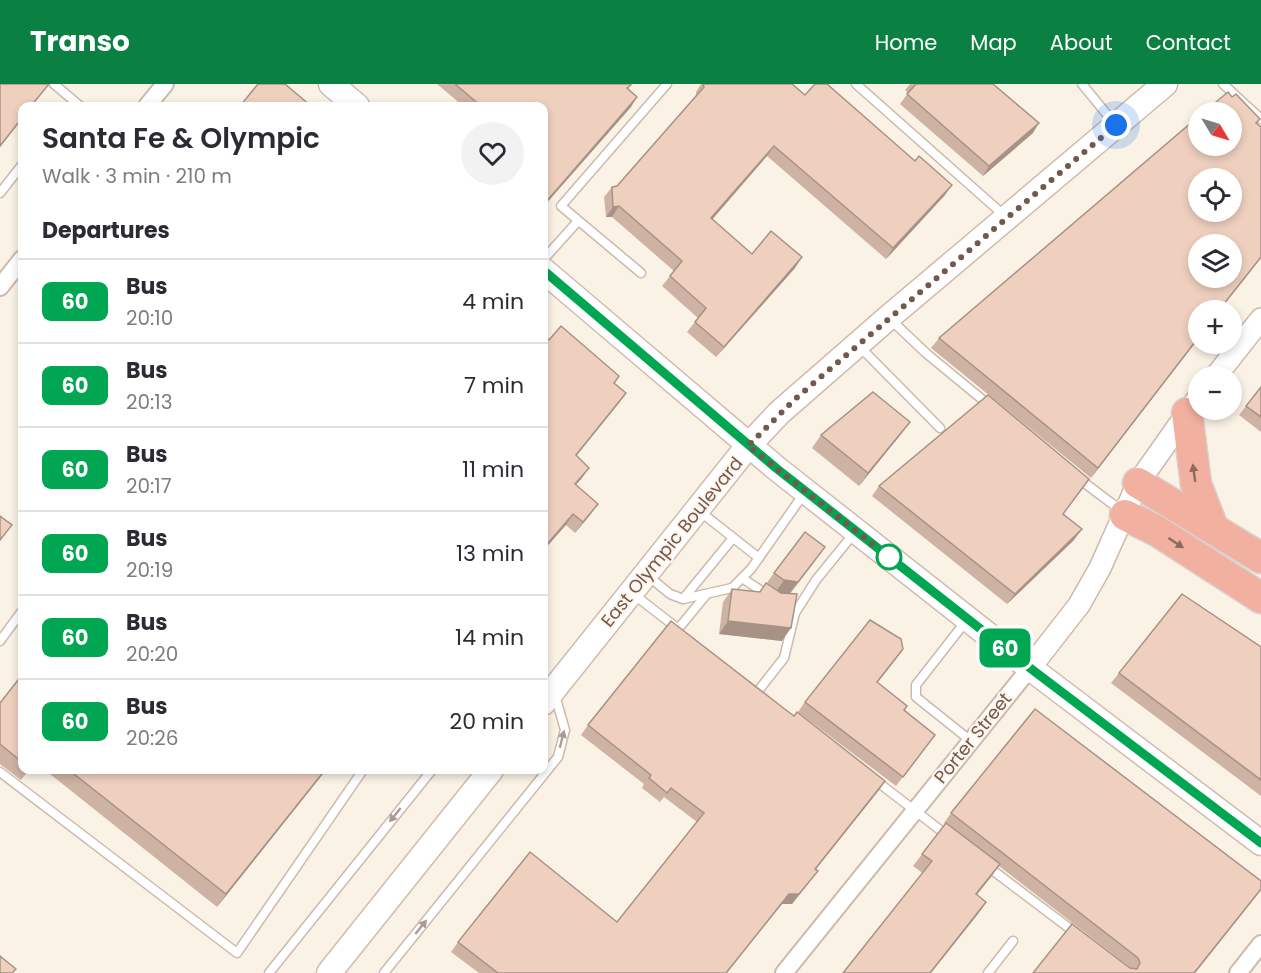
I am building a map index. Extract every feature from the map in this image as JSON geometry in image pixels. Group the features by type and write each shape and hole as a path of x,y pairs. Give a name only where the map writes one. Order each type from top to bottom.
{"highway":[{"path":"1194,420 1196,484 1213,528"},
{"path":"1138,483 1261,558"},
{"path":"1125,514 1157,531 1261,598"}],"main road":[{"path":"331,84 352,102"},
{"name":"East Olympic Boulevard","path":"548,693 748,446 779,413 1006,217 1165,84"},
{"path":"548,274 748,446 1030,668 1261,843"},
{"path":"329,973 487,774"}],"street":[{"path":"150,102 165,84"},
{"path":"0,287 18,264"},
{"path":"1224,366 1261,319"},
{"name":"Porter Street","path":"784,973 1030,668 1078,605 1125,514 1138,483 1188,413"},
{"path":"1238,973 1261,944"}],"lane":[{"path":"54,84 75,102"},
{"path":"641,273 561,206 667,84"},
{"path":"856,84 1006,217"},
{"path":"1082,84 1116,125"},
{"path":"1223,84 1261,119"},
{"path":"0,193 18,170"},
{"path":"548,254 578,220"},
{"path":"889,317 927,354 998,412"},
{"path":"857,345 940,428"},
{"path":"1069,470 1125,514"},
{"path":"639,583 683,599 706,596 732,588 759,558 806,492"},
{"path":"697,510 759,558"},
{"path":"759,691 784,658 796,604 856,531"},
{"path":"683,599 733,538"},
{"path":"742,578 773,598 783,600"},
{"path":"639,583 687,636"},
{"path":"678,628 706,596"},
{"path":"0,641 18,616"},
{"path":"968,619 916,685 916,697 971,741"},
{"path":"750,684 768,698"},
{"path":"548,699 565,730 558,758 548,770"},
{"path":"0,772 237,953 360,774"},
{"path":"270,973 429,774"},
{"path":"384,973 545,774"},
{"path":"869,776 957,843"},
{"path":"976,858 1089,944"},
{"path":"988,973 1013,941"}],"building":[{"path":"0,84 49,84 34,102 18,102 18,123 0,146"},
{"path":"258,84 285,84 306,102 243,102"},
{"path":"455,84 630,84 627,88 637,97 548,200 548,102 476,102"},
{"path":"703,84 792,84 805,95 815,84 827,84 915,161 919,156 952,185 893,248 774,146 711,218 752,254 771,231 802,257 724,347 695,322 706,308 670,276 682,261 619,206 613,207 612,187 617,186 704,87"},
{"path":"916,84 993,84 1039,123 989,166 907,94"},
{"path":"1228,92 1232,97 1236,94 1260,119 1256,123 1261,127 1261,257 1242,281 1242,234 1188,234 1188,288 1236,288 1227,300 1188,300 1188,351 1098,468 939,338 1188,126 1188,156 1242,156 1242,102 1216,102"},
{"path":"561,326 619,376 614,383 626,393 576,455 589,468 575,484 598,504 583,522 573,514 548,543 548,339"},
{"path":"1261,387 1261,417 1246,406"},
{"path":"873,392 910,422 868,473 821,435"},
{"path":"988,395 1089,479 1063,514 1082,529 1015,594 879,486"},
{"path":"0,516 12,525 0,540"},
{"path":"805,532 825,547 798,582 784,580 774,573"},
{"path":"766,583 781,593 797,594 791,628 728,621 732,589 760,592"},
{"path":"1182,594 1261,647 1261,780 1119,673"},
{"path":"870,620 901,639 903,649 877,682 907,706 904,710 935,735 903,777 805,702"},
{"path":"671,621 794,716 797,712 885,781 815,869 818,871 799,894 789,894 726,973 498,973 458,942 530,852 617,922 704,813 671,788 667,793 649,778 651,775 588,725"},
{"path":"18,680 18,759 0,744 0,703"},
{"path":"1035,709 1261,881 1261,889 1194,973 1033,973 1072,924 1130,968 1137,969 1140,963 1138,958 951,813"},
{"path":"74,774 322,774 226,894"},
{"path":"946,823 1000,864 976,894 986,902 930,973 843,973 932,861 922,854"},
{"path":"0,956 16,969 12,973 0,973"}],"bus line":[{"name":"60","path":"548,274 776,468 1030,668 1261,843"}],"route":[{"path":"889,557 748,446 795,399 950,264 1116,125"}]}
